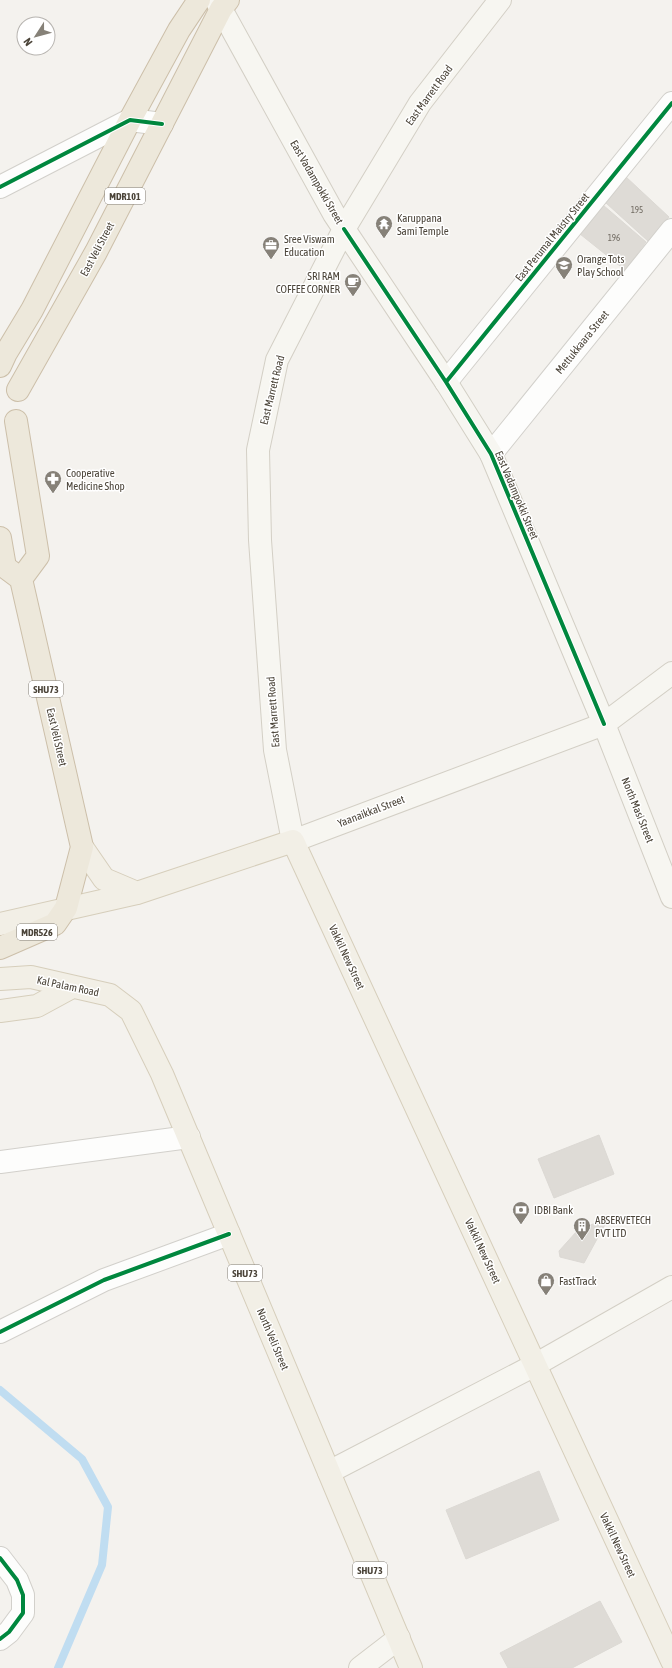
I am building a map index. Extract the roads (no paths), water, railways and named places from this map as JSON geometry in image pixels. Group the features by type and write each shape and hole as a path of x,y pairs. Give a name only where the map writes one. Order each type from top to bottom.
{"highway":[{"name":"MDR101","path":"0,366 6,353 32,310 130,120 179,30 199,0"},
{"name":"East Veli Street","path":"18,390 96,252 222,3"},
{"path":"0,376 12,383 18,390 21,398 21,406 8,427 38,556 21,579 5,567 0,538"},
{"name":"East Veli Street","path":"21,579 82,848"},
{"name":"MDR526","path":"0,948 55,924 66,908 82,848"}],"main road":[{"name":"East Marrett Road","path":"293,841 276,750 260,540 258,450 278,360 344,229 420,103 500,0"},
{"name":"East Vadampokki Street","path":"222,3 334,214 446,382 491,454 604,724"},
{"name":"Yaanaikkal Street","path":"0,924 137,893 293,841 604,724 672,673"},
{"name":"North Masi Street","path":"604,724 672,897"},
{"name":"Vakkil New Street","path":"293,841 672,1661"},
{"name":"East Veli Street","path":"82,848 104,879 137,893"},
{"name":"Kal Palam Road","path":"0,979 31,977 110,995 131,1011"},
{"path":"0,1011 37,1006 72,987"},
{"name":"North Veli Street","path":"131,1011 162,1074 189,1137 411,1668"},
{"path":"329,1472 536,1365 672,1287"},
{"path":"360,1668 399,1638"}],"street":[{"name":"East Perumal Maistry Street","path":"446,382 672,103"},
{"path":"0,187 130,120 162,124"},
{"name":"Mettukkaara Street","path":"491,454 672,230"},
{"path":"0,1162 189,1137"},
{"path":"0,1332 104,1280 229,1234"},
{"path":"0,1558 17,1580 23,1595 23,1613 9,1632 0,1639"}],"waterway":[{"path":"0,1390 82,1459 108,1507 102,1565 58,1668"}],"place":[{"name":"Karuppana Sami Temple","path":"384,239"},
{"name":"Sree Viswam Education","path":"271,260"},
{"name":"Orange Tots Play School","path":"564,280"},
{"name":"SRI RAM COFFEE CORNER","path":"353,297"},
{"name":"Cooperative Medicine Shop","path":"53,494"},
{"name":"IDBI Bank","path":"521,1225"},
{"name":"ABSERVETECH PVT LTD","path":"582,1241"},
{"name":"FastTrack","path":"546,1296"}]}
